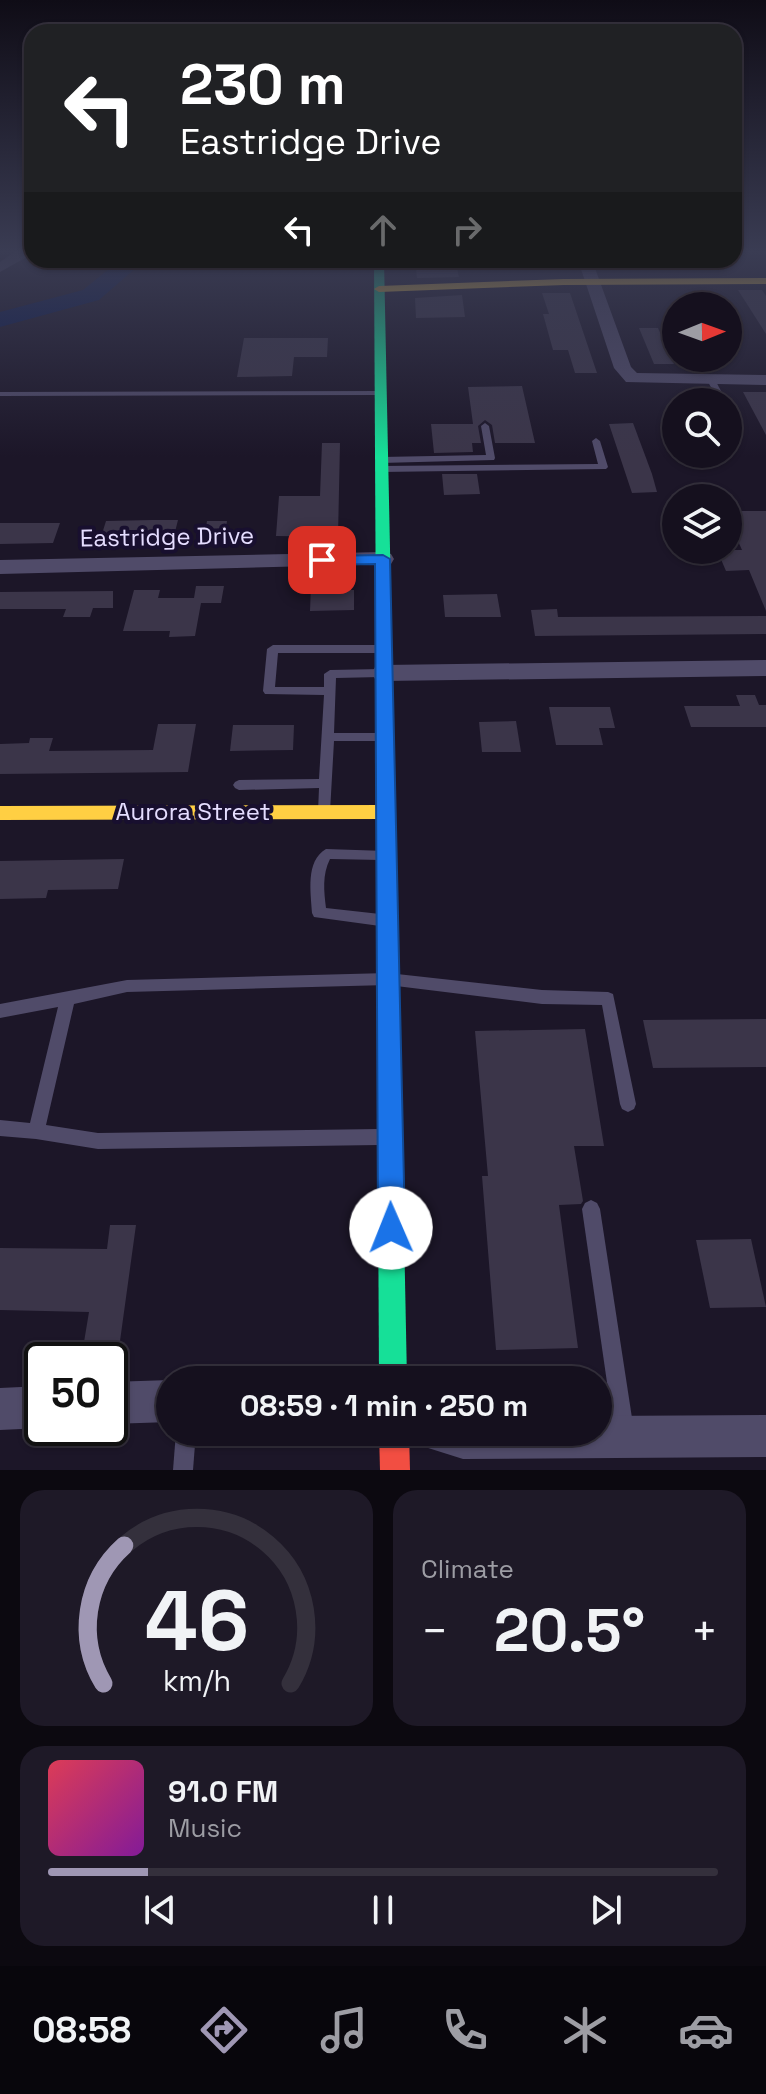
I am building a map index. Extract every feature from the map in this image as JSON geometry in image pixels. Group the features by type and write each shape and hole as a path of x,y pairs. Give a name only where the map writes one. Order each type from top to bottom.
{"main road":[{"path":"379,320 393,1366"},
{"name":"Aurora Street","path":"0,813 386,812"},
{"path":"394,1446 395,1470"}],"street":[{"path":"606,320 623,368 632,378 766,380"},
{"name":"Eastridge Drive","path":"0,567 383,559"},
{"path":"384,661 766,668"},
{"path":"128,1402 156,1401"},
{"path":"0,1409 24,1408"},
{"path":"612,1438 766,1436"}],"lane":[{"path":"711,380 715,388"},
{"path":"0,394 380,393"},
{"path":"381,464 491,458 485,426"},
{"path":"381,464 603,467 596,441"},
{"path":"330,691 269,691 273,649 331,649 384,661"},
{"path":"324,812 331,649"},
{"path":"330,674 384,661"},
{"path":"328,737 385,737"},
{"path":"239,785 326,783"},
{"path":"387,855 326,854 318,864 317,891 319,913 387,920"},
{"path":"0,1011 127,986 388,979 542,997 608,999 628,1104"},
{"path":"36,1131 68,999"},
{"path":"0,1128 98,1141 390,1136"},
{"path":"591,1209 625,1438"},
{"path":"183,1470 185,1446"}],"building":[{"path":"545,320 579,320 597,373 575,373 568,350 553,350"},
{"path":"757,320 766,320 766,334"},
{"path":"639,328 658,328 662,337 662,364 654,364"},
{"path":"244,338 328,338 327,357 294,357 292,376 237,377"},
{"path":"522,386 535,443 495,443 492,425 485,420 478,426 481,443 472,443 473,452 434,453 431,424 473,424 468,387"},
{"path":"743,392 766,392 766,435"},
{"path":"633,423 657,492 632,493 609,424"},
{"path":"322,443 340,443 338,537 276,536 279,496 320,496"},
{"path":"442,474 477,474 480,494 444,495"},
{"path":"742,511 766,511 766,611 749,570 726,571 723,564 742,564"},
{"path":"178,520 173,540 100,540 106,521"},
{"path":"207,521 227,521 224,539 204,539"},
{"path":"0,523 60,523 53,543 0,544"},
{"path":"311,585 338,585 338,590 354,590 354,610 310,611"},
{"path":"196,586 224,586 221,603 201,603 195,636 169,637 170,631 123,631 134,590 160,590 158,598 194,598"},
{"path":"113,591 113,608 93,608 90,617 63,617 66,609 0,609 0,592"},
{"path":"497,594 501,617 445,617 443,595"},
{"path":"557,609 558,617 766,616 766,634 535,636 531,610"},
{"path":"736,695 755,695 759,705 766,705 766,727 691,727 684,706 740,706"},
{"path":"549,707 610,707 615,728 599,728 603,745 556,745"},
{"path":"516,721 521,752 482,752 479,722"},
{"path":"158,724 196,724 188,772 0,774 0,744 29,743 30,738 53,738 49,751 153,750"},
{"path":"233,725 294,725 293,750 230,751"},
{"path":"124,859 118,889 48,890 46,898 0,899 0,861"},
{"path":"766,1019 766,1067 653,1068 643,1020"},
{"path":"585,1029 604,1146 574,1146 583,1201 581,1204 559,1205 578,1348 496,1350 482,1176 488,1176 475,1031"},
{"path":"110,1225 136,1225 120,1341 84,1342 89,1312 0,1310 0,1248 107,1249"},
{"path":"751,1239 766,1307 710,1308 696,1240"}],"traffic: fast":[{"path":"380,320 384,645"},
{"path":"388,981 393,1366"}],"traffic: slow":[{"path":"0,813 386,812"}],"traffic: jam":[{"path":"384,645 388,981"},
{"path":"394,1446 395,1470"}],"route":[{"path":"322,560 383,559 391,1228"}]}
